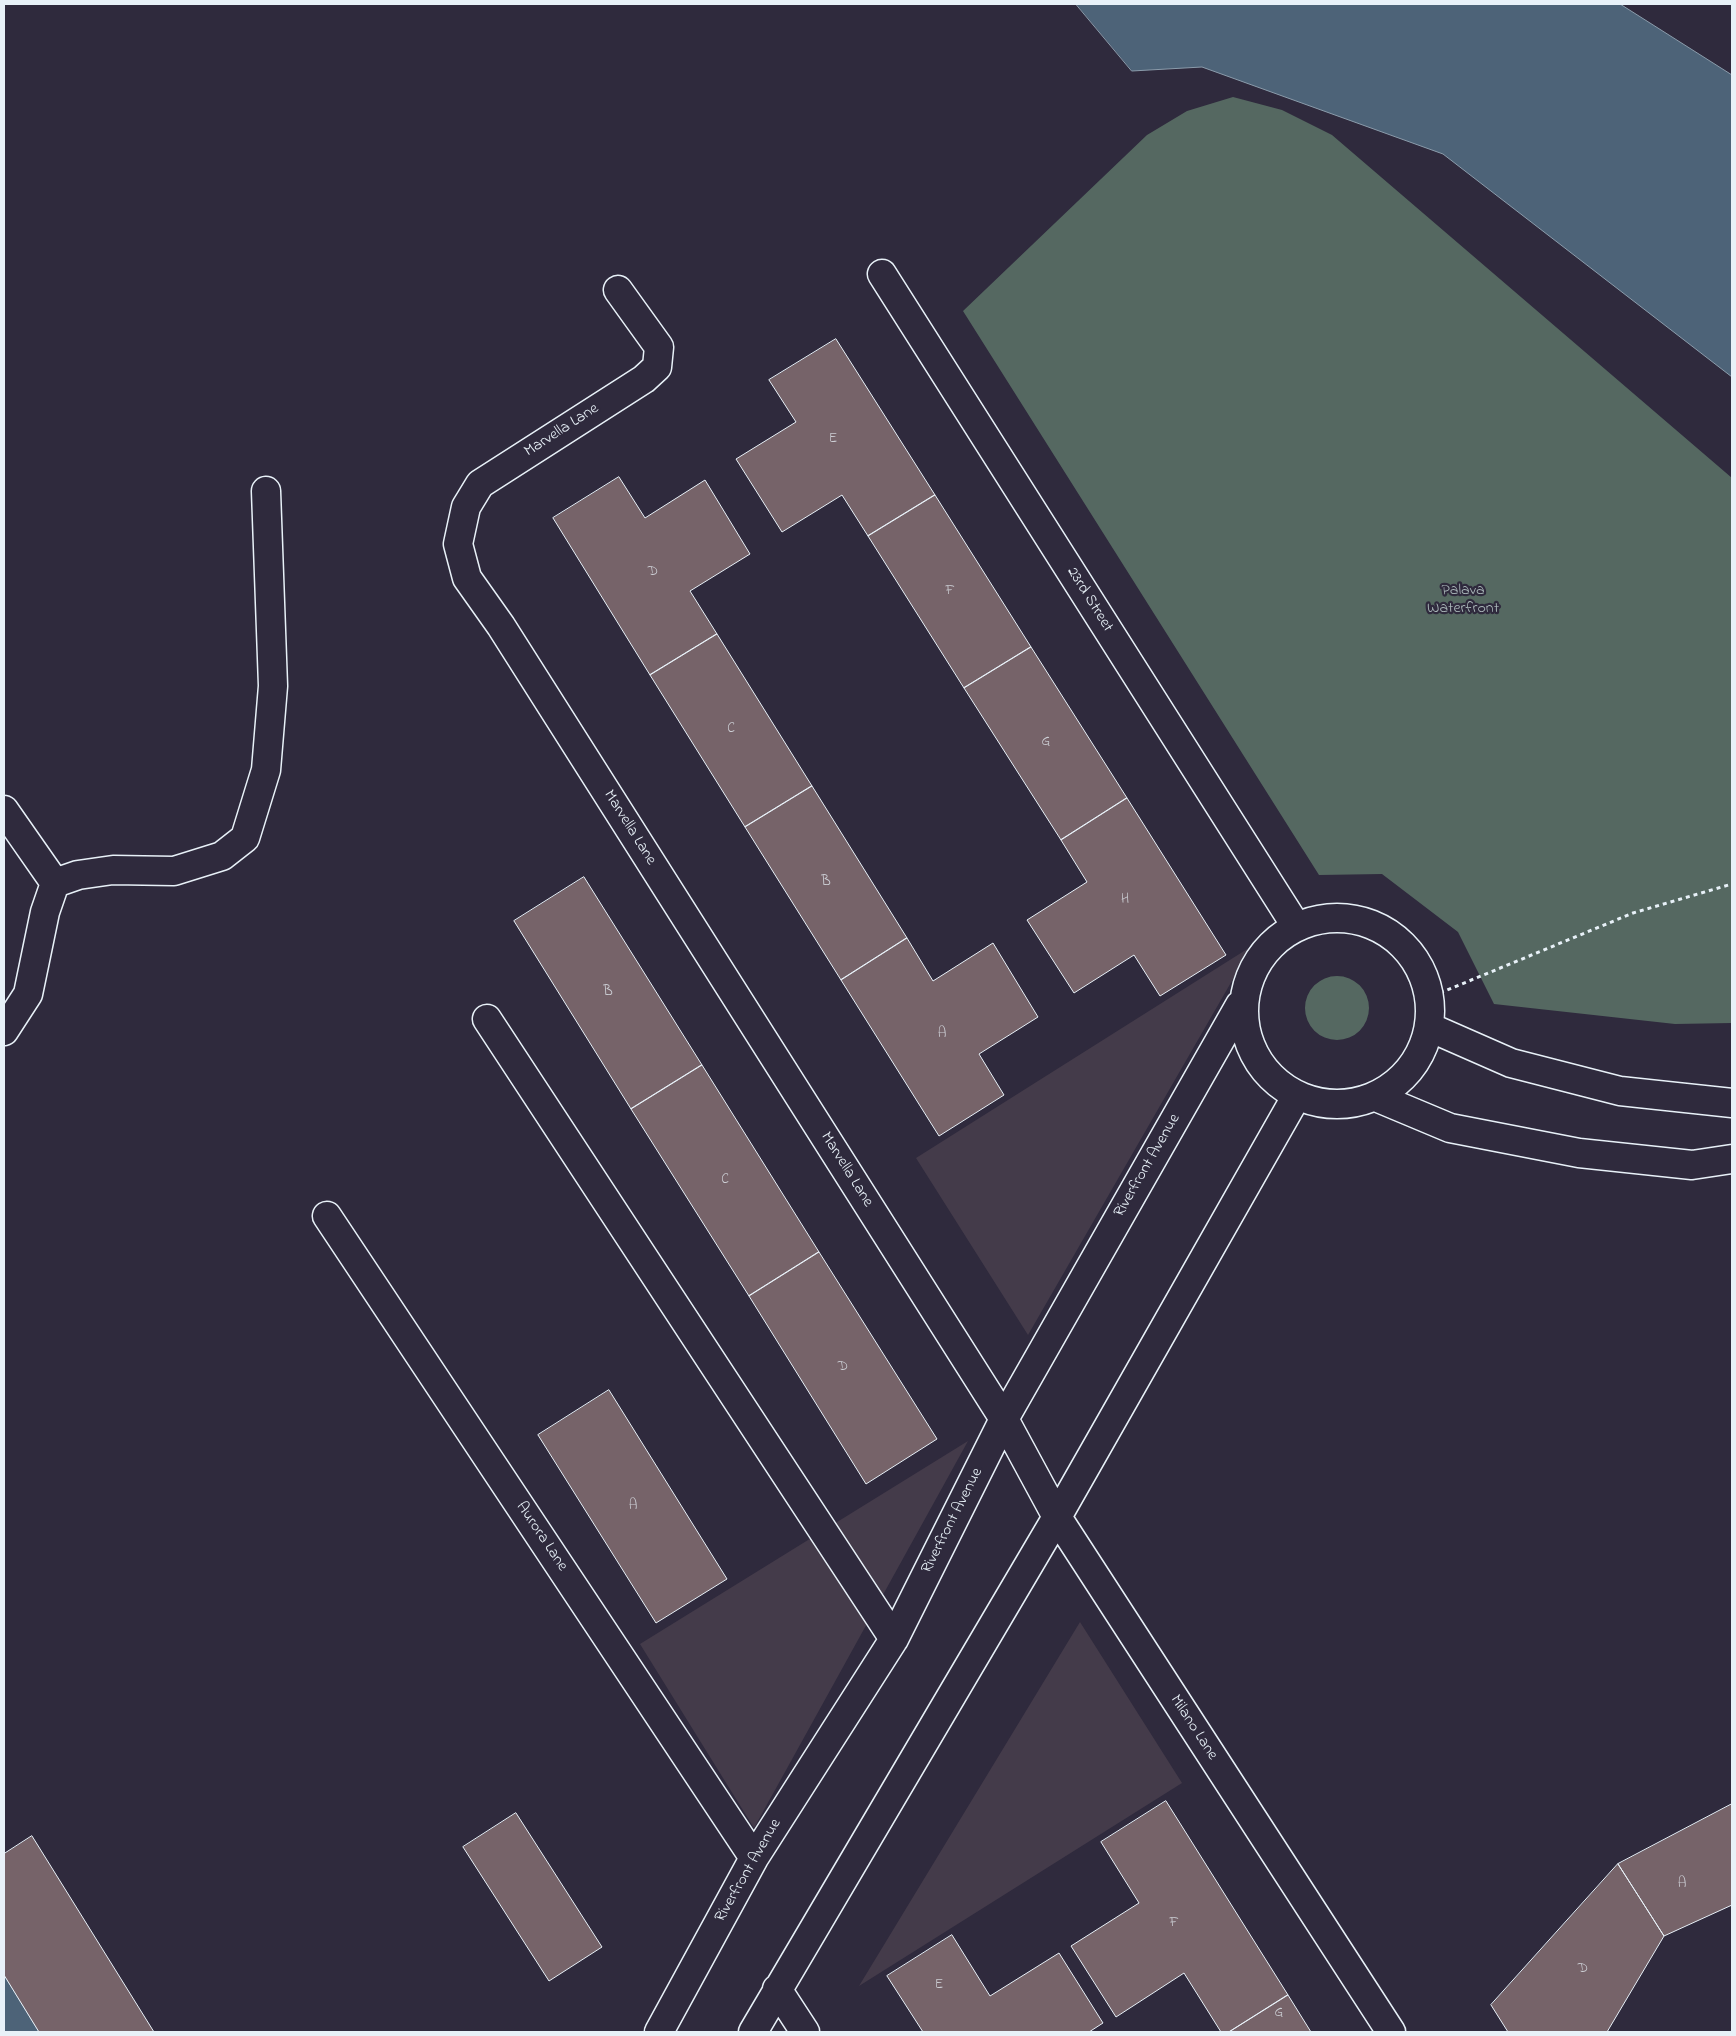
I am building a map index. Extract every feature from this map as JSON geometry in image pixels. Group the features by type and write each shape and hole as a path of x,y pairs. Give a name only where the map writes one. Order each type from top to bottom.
{"street":[{"name":"23rd Street","path":"882,274 1296,926"},
{"name":"Marvella Lane","path":"618,290 658,347 657,367 644,379 480,484 466,507 458,544 467,578 501,626 1004,1419"},
{"path":"55,883 78,875 113,870 174,871 222,856 245,838 266,770 272,686 266,491"},
{"path":"4,810 55,883"},
{"path":"4,1031 28,994 45,912 55,883"},
{"name":"Riverfront Avenue","path":"659,2032 754,1858 894,1639 1004,1419 1240,1005 1252,972 1270,944 1296,926 1323,917 1353,918 1381,927 1404,945 1421,969 1430,997 1429,1027 1421,1054 1402,1080 1376,1097"},
{"path":"1240,1005 1246,1034 1260,1064 1296,1097 1344,1104 1376,1097 1450,1128 1579,1153 1692,1165 1732,1159"},
{"path":"487,1019 894,1639"},
{"path":"1429,1027 1511,1063 1620,1091 1732,1102"},
{"path":"753,2032 1057,1516 1296,1097"},
{"name":"Aurora Lane","path":"327,1216 754,1858"},
{"name":"Milano Lane","path":"1004,1419 1057,1516 1390,2032"},
{"path":"777,1989 805,2032"}],"path":[{"path":"1430,997 1633,913 1732,884"}],"shaded area":[{"path":"1252,946 1028,1335 916,1158"},
{"path":"968,1441 754,1828 640,1644"},
{"path":"1080,1622 1182,1783 859,1986"}],"green space":[{"name":"Palava Waterfront","path":"1233,97 1282,110 1332,135 1732,478 1732,1023 1675,1024 1494,1004 1458,932 1382,874 1319,875 963,311 1147,135 1187,111"},
{"path":"1331,976 1343,976 1360,985 1367,996 1369,1008 1367,1020 1360,1031 1343,1040 1331,1040 1319,1035 1310,1026 1305,1014 1305,1002 1310,990 1319,981"}],"water":[{"path":"1076,4 1620,4 1732,75 1732,377 1443,154 1202,67 1132,71"},
{"path":"4,1975 39,2032 4,2032"}],"building":[{"path":"836,339 935,495 868,536 842,495 782,532 736,459 796,422 769,380"},
{"path":"619,477 645,518 705,480 750,554 690,591 717,634 650,675 553,518"},
{"path":"935,495 1031,647 964,688 868,536"},
{"path":"717,634 812,786 745,827 650,675"},
{"path":"1031,647 1127,798 1061,840 964,688"},
{"path":"812,786 907,938 841,980 745,827"},
{"path":"1127,798 1226,955 1160,996 1134,955 1074,993 1027,920 1087,882 1061,840"},
{"path":"584,877 702,1065 631,1109 514,921"},
{"path":"907,938 933,981 993,943 1038,1017 979,1054 1004,1095 939,1136 841,980"},
{"path":"702,1065 819,1252 749,1296 631,1109"},
{"path":"819,1252 937,1439 866,1484 749,1296"},
{"path":"609,1390 727,1579 656,1623 538,1435"},
{"path":"1166,1801 1288,1995 1229,2032 1221,2032 1184,1973 1116,2017 1071,1946 1139,1903 1101,1842"},
{"path":"1732,1804 1732,1905 1664,1936 1618,1864"},
{"path":"516,1813 602,1947 549,1981 463,1847"},
{"path":"32,1836 154,2032 39,2032 4,1975 4,1854"},
{"path":"1618,1864 1664,1936 1607,2032 1508,2032 1491,2005"},
{"path":"952,1935 990,1996 1059,1953 1103,2023 1089,2032 923,2032 887,1976"},
{"path":"1288,1995 1311,2032 1229,2032"}]}
